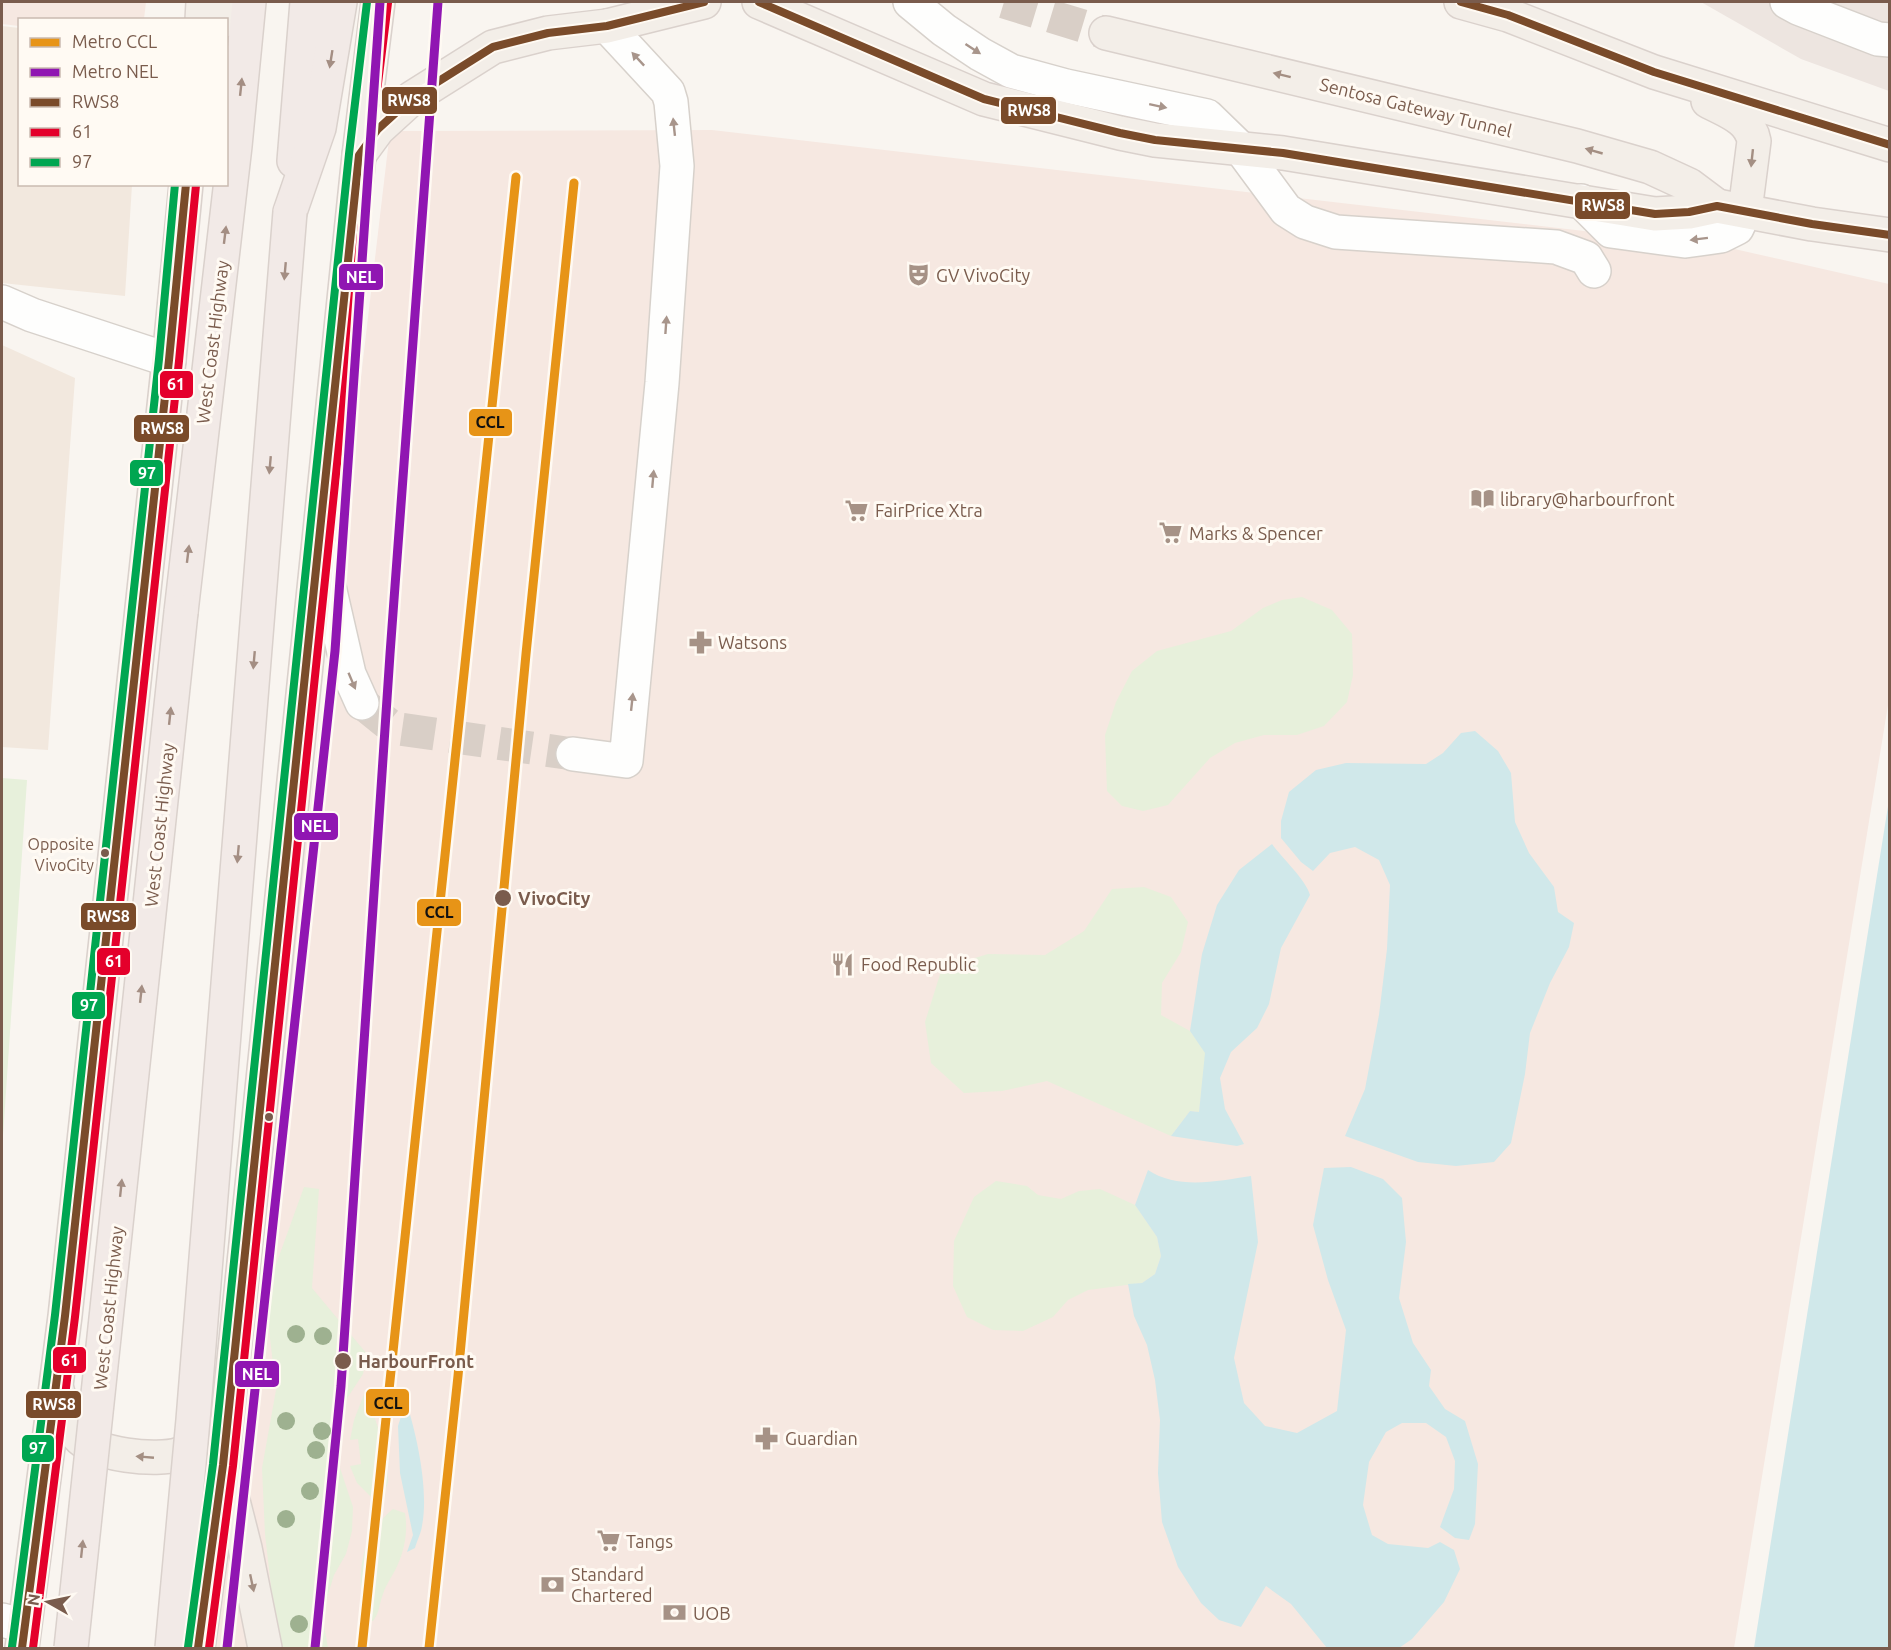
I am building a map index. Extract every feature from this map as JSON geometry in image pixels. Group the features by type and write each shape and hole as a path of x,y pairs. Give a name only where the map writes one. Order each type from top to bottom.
{"highway":[{"name":"West Coast Highway","path":"71,1648 181,612 235,146 249,2"},
{"path":"172,1648 193,1420 307,2"},
{"path":"290,213 319,128 340,2"}],"main road":[{"path":"202,18 203,2"},
{"path":"226,18 238,2"},
{"path":"198,1648 224,1465 359,154 378,2"},
{"path":"359,154 378,129 412,98 493,48 548,33 607,26 704,2"},
{"path":"759,2 984,99 1145,138 1283,153 1655,214 1731,208 1812,224 1890,235"},
{"path":"1461,2 1508,15 1654,72 1890,145"},
{"name":"Sentosa Gateway Tunnel","path":"1106,33 1577,146 1650,167 1731,208"},
{"path":"1654,72 1742,119 1753,135 1754,141 1731,208"},
{"path":"16,1631 57,1388 169,360 186,186"},
{"path":"57,1388 64,1413 79,1438 105,1451 129,1456 156,1458 179,1454 202,1442 229,1412"},
{"path":"224,1465 245,1548 265,1648"}],"street":[{"path":"910,2 944,30 1011,71 1066,86 1207,116 1241,149 1286,210 1305,222 1336,232 1556,248 1586,258 1594,271"},
{"path":"1787,2 1878,39 1890,40"},
{"path":"573,754 626,761 662,383 677,166 668,92 607,26"},
{"path":"2,302 32,315 169,360"},
{"path":"319,542 349,674 362,703"}],"shaded area":[{"path":"2,2 146,2 144,18 18,18 18,26 2,24"},
{"path":"1701,2 1889,2 1889,91 1801,59"},
{"path":"2,26 18,28 18,186 132,186 125,296 2,283"},
{"path":"712,130 1730,248 1889,284 1889,699 1734,1648 211,1648 390,131"},
{"path":"2,345 75,378 48,750 2,747"}],"green space":[{"path":"1302,597 1332,610 1352,634 1353,675 1347,702 1324,726 1297,735 1264,735 1235,743 1210,758 1168,805 1143,811 1122,806 1107,791 1105,735 1116,702 1132,671 1157,651 1231,631 1263,608 1282,600"},
{"path":"2,778 27,780 2,1151"},
{"path":"1144,887 1171,897 1188,922 1181,952 1162,983 1161,1015 1190,1031 1206,1053 1199,1112 1190,1111 1171,1136 1047,1081 1002,1091 964,1093 931,1063 925,1022 942,968 988,954 1045,955 1084,931 1112,889"},
{"path":"996,1181 1027,1186 1038,1195 1061,1199 1079,1191 1100,1189 1135,1205 1157,1237 1161,1256 1155,1274 1142,1283 1088,1290 1068,1300 1053,1317 1023,1331 993,1330 967,1317 953,1286 954,1241 974,1197"},
{"path":"304,1187 319,1189 312,1288 367,1354 363,1374 346,1400 338,1430 337,1459 353,1507 352,1531 346,1554 334,1575 322,1614 328,1648 278,1648 265,1534 262,1468 276,1390 265,1295"},
{"path":"366,1389 375,1398 373,1413 383,1442 387,1464 388,1482 384,1494 373,1499 357,1483 350,1466 361,1464 358,1439 350,1440 354,1420"},
{"path":"393,1509 405,1513 404,1545 398,1564 384,1590 377,1614 373,1621 368,1621 361,1591 362,1561 373,1532"}],"water":[{"path":"1475,731 1498,751 1511,773 1515,822 1529,853 1554,887 1558,912 1574,923 1569,947 1550,983 1530,1033 1525,1074 1511,1143 1494,1162 1456,1166 1418,1162 1345,1136 1365,1089 1379,1015 1387,949 1390,885 1379,860 1355,847 1330,853 1313,871 1301,862 1281,838 1281,821 1289,792 1316,770 1346,763 1426,764 1443,753 1461,733"},
{"path":"1889,800 1889,1648 1754,1648"},
{"path":"1272,844 1299,876 1310,895 1281,948 1269,1004 1257,1028 1231,1052 1220,1078 1225,1109 1244,1144 1237,1146 1171,1136 1190,1111 1199,1112 1205,1053 1190,1031 1202,954 1217,905 1239,870"},
{"path":"1351,1167 1383,1179 1402,1198 1406,1242 1399,1298 1413,1343 1431,1370 1429,1386 1445,1409 1465,1421 1478,1464 1475,1524 1469,1540 1455,1538 1440,1527 1454,1489 1455,1461 1446,1437 1426,1423 1402,1423 1386,1432 1369,1462 1363,1505 1372,1535 1388,1544 1428,1548 1440,1542 1454,1550 1460,1569 1444,1602 1412,1639 1399,1648 1327,1648 1291,1604 1266,1586 1241,1627 1219,1620 1201,1603 1178,1567 1162,1522 1158,1473 1160,1420 1155,1380 1147,1345 1134,1316 1128,1284 1142,1283 1155,1274 1161,1256 1157,1237 1135,1205 1148,1170 1172,1180 1185,1182 1212,1182 1251,1176 1258,1242 1234,1358 1244,1403 1265,1426 1297,1433 1337,1411 1346,1330 1328,1280 1313,1225 1324,1168"},
{"path":"406,1401 418,1446 424,1496 421,1531 415,1548 407,1552 413,1535 400,1473 398,1426"}],"tunnel":[{"path":"1004,2 1106,33"},
{"path":"362,703 393,728 573,754"}],"metro line":[{"name":"NEL","path":"227,1648 335,651 380,2"},
{"name":"NEL","path":"315,1648 341,1386 390,654 438,2"},
{"name":"CCL","path":"362,1648 516,177"},
{"name":"CCL","path":"429,1648 458,1376 526,654 574,183"}],"transit line":[{"name":"97","path":"188,1647 213,1464 349,154 367,2"},
{"name":"RWS8","path":"198,1648 223,1465 359,155 378,129 412,98 493,47 548,33 607,26 704,2"},
{"name":"RWS8","path":"759,2 984,99 1120,133 1155,140 1283,153 1655,214 1689,212 1717,206 1812,224 1890,235"},
{"name":"RWS8","path":"1461,2 1508,15 1654,72 1890,145"},
{"name":"61","path":"209,1648 233,1466 369,156 388,3"},
{"name":"97","path":"12,1647 55,1315 159,359 175,186"},
{"name":"RWS8","path":"22,1648 65,1316 186,186"},
{"name":"61","path":"33,1648 75,1317 196,186"}],"place":[{"name":"GV VivoCity","path":"918,275"},
{"name":"library@harbourfront","path":"1482,499"},
{"name":"FairPrice Xtra","path":"857,510"},
{"name":"Marks & Spencer","path":"1171,533"},
{"name":"Watsons","path":"700,642"},
{"name":"Opposite VivoCity","path":"105,853"},
{"name":"VivoCity","path":"503,898"},
{"name":"Food Republic","path":"843,964"},
{"name":"HarbourFront","path":"343,1361"},
{"name":"Guardian","path":"767,1438"},
{"name":"Tangs","path":"608,1541"},
{"name":"Standard Chartered","path":"553,1584"},
{"name":"UOB","path":"675,1613"}]}
